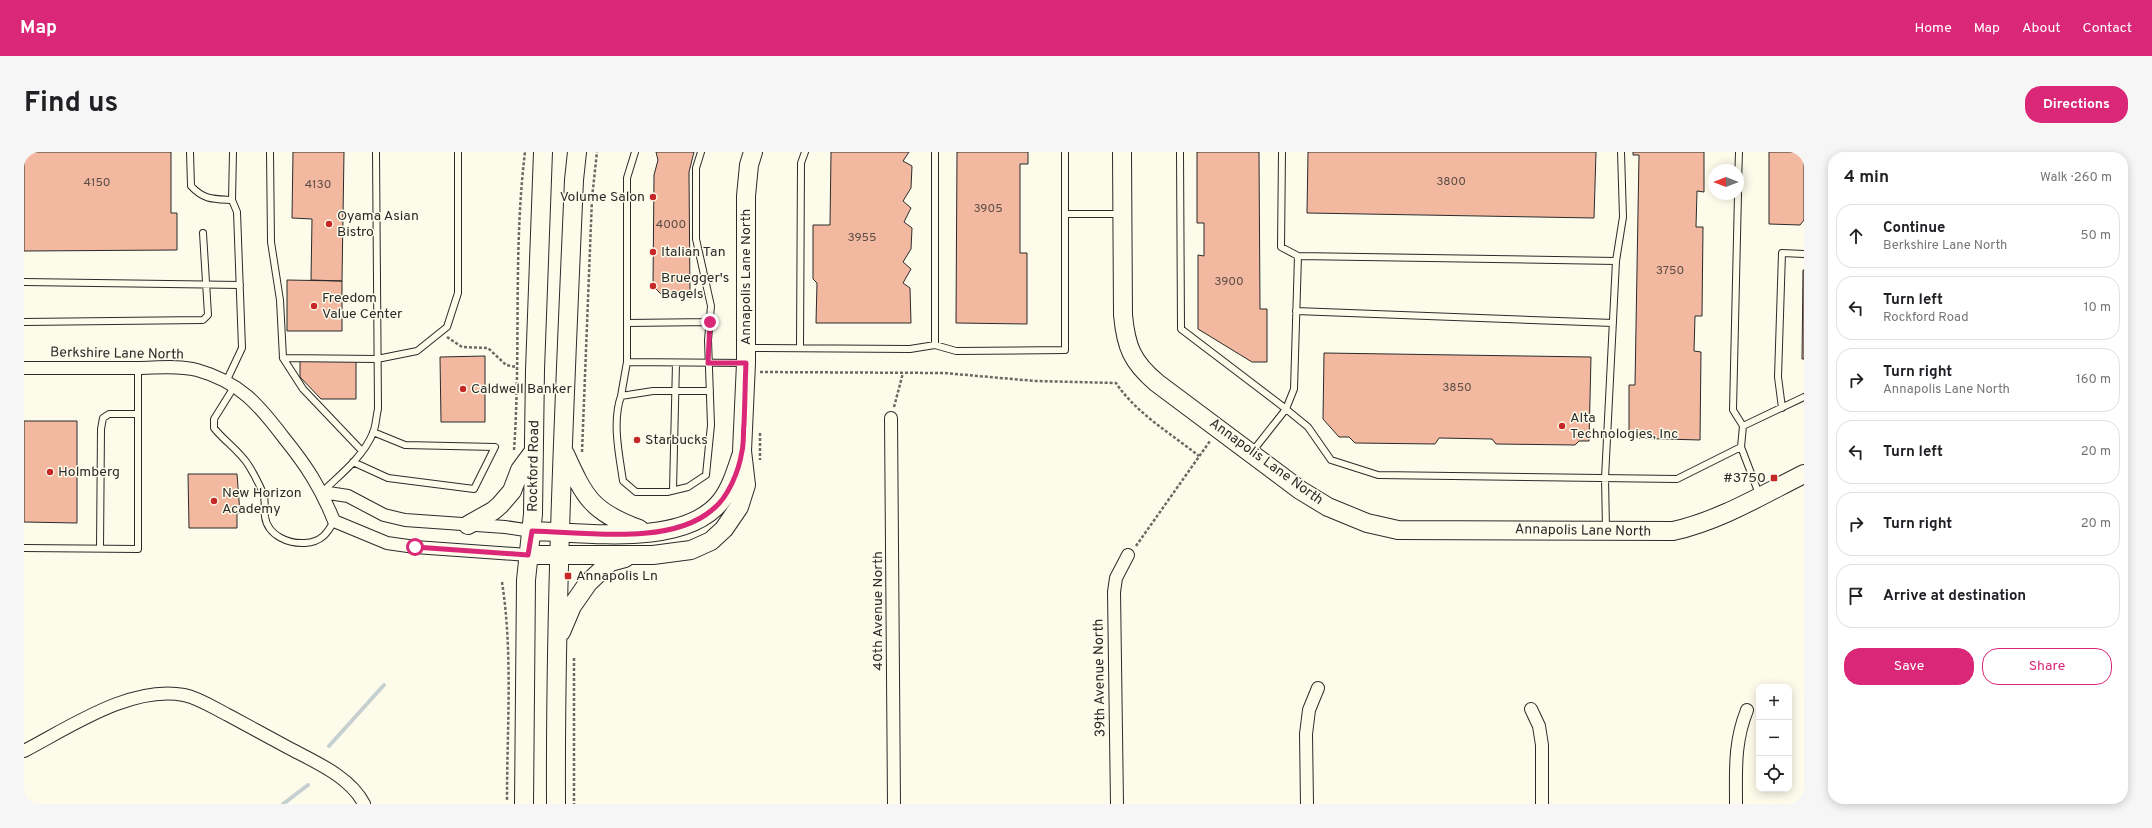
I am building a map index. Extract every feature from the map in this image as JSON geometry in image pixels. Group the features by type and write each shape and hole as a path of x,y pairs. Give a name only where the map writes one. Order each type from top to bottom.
{"street":[{"name":"Rockford Road","path":"524,804 526,580 532,531 543,152"},
{"name":"Rockford Road","path":"556,804 557,642 563,450 574,180 577,152"},
{"name":"Annapolis Lane North","path":"528,555 670,554 691,550 711,541 724,529 739,507 746,485 742,451 751,361 746,196 749,165 753,152"},
{"name":"Annapolis Lane North","path":"1122,152 1122,315 1125,333 1134,360 1143,371 1157,383 1300,490 1328,507 1378,526 1398,530 1672,531 1694,526 1804,474"},
{"name":"Berkshire Lane North","path":"24,368 138,368 196,370 230,384 262,408 308,468 322,492 334,521"},
{"name":"40th Avenue North","path":"891,418 894,804"},
{"path":"563,450 581,488 596,507 618,522 649,532"},
{"path":"468,525 493,511 500,505 512,491 520,470 534,451"},
{"name":"Annapolis Lane North","path":"532,531 649,532 676,528 698,520 712,510 722,500 732,480 742,451"},
{"path":"322,492 348,496 384,515 405,520 505,527 532,531"},
{"path":"334,521 387,544 528,555"},
{"path":"557,642 572,606 590,581 610,562 637,554"},
{"name":"39th Avenue North","path":"1117,804 1114,592 1116,578 1128,556"},
{"path":"1306,804 1306,734 1309,710 1318,688"},
{"path":"24,751 118,703 140,695 163,693 185,695 207,704 327,769 346,783 364,804"},
{"path":"1531,709 1540,726 1542,745 1542,804"},
{"path":"1736,804 1736,751 1740,730 1747,710"}],"lane":[{"path":"190,152 191,186 200,195 209,198 232,200"},
{"path":"233,152 232,200 237,212 242,348 230,384 214,419 214,428 248,465 263,493 266,519 270,528 282,539 299,543 312,543 321,540 328,533 334,521"},
{"path":"270,152 271,242 280,300 283,358 303,389 362,451"},
{"path":"322,492 353,462 362,451 373,432 378,409 376,152"},
{"path":"283,358 377,359 417,351 447,327 458,292 458,152"},
{"path":"635,152 627,178 627,362 618,405 618,445 623,481 636,492 673,490 688,487 706,475 711,425 708,363 711,306 696,239 696,168 701,152"},
{"path":"800,348 801,164 805,152"},
{"path":"935,152 935,345"},
{"path":"627,362 708,363 751,361 800,348 910,349 935,345 956,351 1065,350 1065,152"},
{"path":"1180,152 1181,329 1308,427 1331,460 1378,475 1677,479 1741,447"},
{"path":"1282,152 1281,247 1298,256 1616,261"},
{"path":"1606,531 1605,478 1616,261 1623,217 1621,152"},
{"path":"1739,152 1739,164"},
{"path":"1738,200 1733,410 1742,426 1741,447 1759,496"},
{"path":"1065,214 1122,214"},
{"path":"24,322 203,320 208,315 203,233"},
{"path":"1782,408 1778,377 1782,253 1804,254"},
{"path":"1251,453 1286,409 1294,389 1298,256"},
{"path":"24,282 206,283 240,285"},
{"path":"1296,311 1613,323"},
{"path":"627,323 710,322"},
{"path":"673,490 676,363"},
{"path":"24,548 138,549 138,368"},
{"path":"621,396 653,391 710,391"},
{"path":"1742,426 1804,397"},
{"path":"100,548 101,429 103,418 109,414 138,414"},
{"path":"353,462 388,478 474,489 495,447 405,445 373,432"}],"path":[{"path":"514,457 517,269 525,152"},
{"path":"582,456 592,198 597,152"},
{"path":"440,332 462,347 488,348 506,365 516,367"},
{"path":"751,361 903,373 970,374 1034,381 1116,383 1128,398 1143,412 1199,456"},
{"path":"891,418 903,373"},
{"path":"1128,556 1219,429"},
{"path":"502,582 505,598 508,641 507,804"},
{"path":"574,656 574,804"}],"building":[{"path":"24,152 171,152 171,213 177,213 177,250 24,251"},
{"path":"293,152 344,152 342,281 311,280 312,219 292,218"},
{"path":"656,152 694,152 689,172 690,295 662,295 653,286 654,175 658,160"},
{"path":"831,152 909,152 903,161 912,166 911,188 903,201 911,208 904,222 912,228 911,249 903,262 911,269 903,283 910,288 911,323 816,323 817,283 813,279 813,225 830,225"},
{"path":"957,152 1028,152 1028,164 1020,164 1020,253 1027,253 1027,324 956,323"},
{"path":"1197,152 1259,152 1260,309 1267,309 1267,362 1252,362 1198,329 1198,255 1204,256 1204,223 1197,223"},
{"path":"1308,152 1596,152 1594,218 1307,213"},
{"path":"1633,152 1704,152 1704,192 1697,191 1696,227 1703,227 1702,316 1695,316 1694,351 1701,352 1700,440 1629,438 1629,385 1635,385 1639,155 1633,155"},
{"path":"1769,152 1804,152 1804,220 1800,225 1769,224"},
{"path":"1803,270 1804,359 1802,359"},
{"name":"Freedom Value Center","path":"287,280 342,281 342,331 287,331"},
{"path":"1324,353 1591,357 1589,441 1579,441 1575,445 1496,444 1492,439 1439,438 1435,444 1355,443 1349,437 1339,437 1323,419"},
{"name":"Caldwell Banker","path":"485,356 485,422 441,422 440,357"},
{"path":"300,361 356,361 356,399 321,399 300,377"},
{"name":"Holmberg","path":"24,421 77,421 77,523 24,522"},
{"name":"New Horizon Academy","path":"188,474 237,474 240,513 237,513 237,528 189,528"}],"waterway":[{"path":"329,746 384,685"},
{"path":"283,804 308,785"}],"place":[{"name":"Volume Salon","path":"653,197"},
{"name":"Oyama Asian Bistro","path":"329,224"},
{"name":"Italian Tan","path":"653,252"},
{"name":"Bruegger's Bagels","path":"653,286"},
{"name":"Freedom Value Center","path":"314,306"},
{"name":"Caldwell Banker","path":"463,389"},
{"name":"Alta Technologies, Inc","path":"1562,426"},
{"name":"Starbucks","path":"637,440"},
{"name":"Holmberg","path":"50,472"},
{"name":"#3750","path":"1774,478"},
{"name":"New Horizon Academy","path":"214,501"},
{"name":"Annapolis Ln","path":"568,576"}],"route":[{"path":"415,547 528,555 532,531 617,534 649,532 676,528 698,520 712,510 722,500 732,480 742,451 746,363 708,363 710,322"}]}
